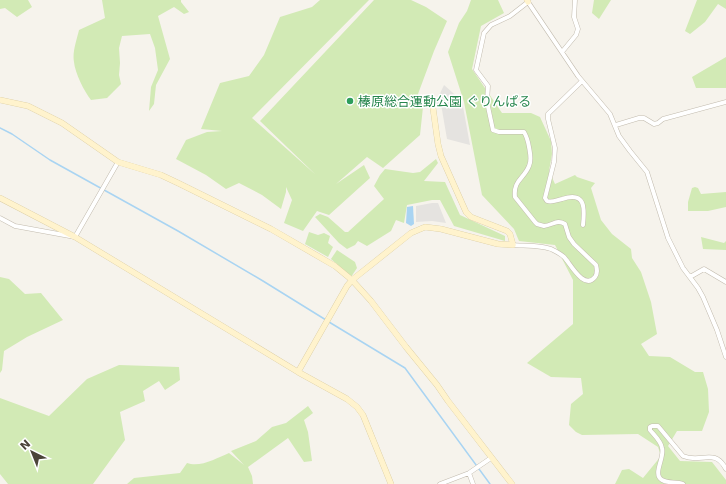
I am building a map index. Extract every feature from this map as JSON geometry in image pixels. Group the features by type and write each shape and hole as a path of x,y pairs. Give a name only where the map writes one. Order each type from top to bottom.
{"street":[{"path":"562,52 576,35 578,29 574,17 574,0"},
{"path":"298,372 347,286 352,280 410,233 425,227 441,229 498,244 552,249 563,256 579,277 585,280 591,280 596,276 596,265 574,244 569,237 565,224 560,221 544,226 537,224 515,197 514,192 517,183 530,165 527,137 524,132 499,132 493,130 487,102 488,86 476,70 484,33 491,25 510,16 527,1 582,80 610,114 616,125 619,136 647,172 668,238 683,268 703,297 718,332 726,357"},
{"path":"582,80 548,114 555,148 554,162 544,198 550,202 568,197 579,199 582,203 584,213 582,225"},
{"path":"0,100 28,106 62,124 118,162 161,175 271,229 335,266 352,280 371,301 512,484"},
{"path":"432,101 441,156 466,212 471,217 507,231 510,234 513,245"},
{"path":"616,125 639,118 644,118 654,124 663,119 726,102"},
{"path":"75,237 118,162"},
{"path":"0,198 75,237 298,372 347,399 357,407 363,415 391,484"},
{"path":"0,218 15,226 75,237"},
{"path":"690,277 704,269 726,282"},
{"path":"683,484 668,482 659,477 658,473 663,454 662,447 650,430 652,426 658,426 683,456 695,459 711,456 717,457 726,469"},
{"path":"440,484 469,472 491,458"},
{"path":"469,472 473,484"}],"green space":[{"path":"0,0 28,0 32,7 17,17 5,8 0,9"},
{"path":"102,0 181,0 189,12 184,14 174,7 158,16 170,59 156,85 154,104 149,111 151,87 158,70 155,48 150,34 122,36 119,48 119,75 121,84 107,98 91,100 78,76 75,66 74,50 79,30 105,18"},
{"path":"320,0 369,0 252,118 316,175 260,121 374,0 411,0 426,7 447,21 418,94 423,107 420,135 383,168 367,157 336,184 364,165 370,178 329,215 317,211 303,231 284,223 292,200 286,187 281,209 262,195 239,183 226,189 206,175 176,159 186,140 207,132 222,131 201,129 220,83 249,76 264,55 280,17 312,7"},
{"path":"471,0 498,0 504,13 481,26 472,69 502,113 531,113 540,117 551,141 552,154 549,171 555,184 575,175 595,183 591,188 601,220 612,234 631,249 632,258 641,272 651,302 657,334 641,344 649,356 670,357 695,372 703,372 708,389 709,412 702,431 677,431 668,446 680,461 712,462 726,480 726,484 615,484 622,470 629,469 643,478 661,456 658,447 638,434 582,435 576,432 569,425 571,404 583,394 581,378 551,377 527,363 573,324 573,280 555,245 519,241 514,229 482,195 464,102 448,52 459,23 467,11"},
{"path":"594,0 611,0 599,19 592,13"},
{"path":"697,0 726,0 726,9 718,4 705,22 690,34 685,31"},
{"path":"726,57 726,88 696,88 692,77"},
{"path":"436,159 438,163 424,181 445,182 460,215 505,236 505,241 454,226 440,200 407,205 404,223 396,220 391,231 367,246 358,241 355,245 347,249 339,243 315,217 320,214 328,217 345,232 348,232 384,199 374,186 385,169 413,173 420,172"},
{"path":"692,188 698,188 701,194 726,192 726,207 708,211 688,211 688,202"},
{"path":"309,232 318,235 324,233 330,236 328,243 333,247 328,257 305,244"},
{"path":"701,237 724,243 726,241 726,250 703,249"},
{"path":"337,250 355,262 357,268 351,277 331,259"},
{"path":"0,277 9,279 25,294 41,293 63,320 27,337 4,351 2,370 0,373"},
{"path":"119,365 179,367 180,380 165,390 159,381 143,391 145,401 120,412 125,440 93,484 8,484 0,474 0,398 49,416 87,379"},
{"path":"308,406 313,413 304,420 308,432 312,461 304,462 288,438 248,467 252,476 253,484 127,484 134,478 180,473 187,463 203,463 229,453 244,465 231,451 256,441 272,427 286,423"}],"shaded area":[{"path":"444,85 462,101 470,145 447,139 441,104 435,104"},
{"path":"438,203 446,223 432,221 416,222 416,206"}],"water":[{"path":"413,206 414,224 411,226 406,223 407,207"}],"waterway":[{"path":"0,128 12,134 50,160 178,231 326,320"},
{"path":"329,322 405,368 490,484"}],"place":[{"name":"榛原総合運動公園 ぐりんぱる","path":"350,101"}]}
